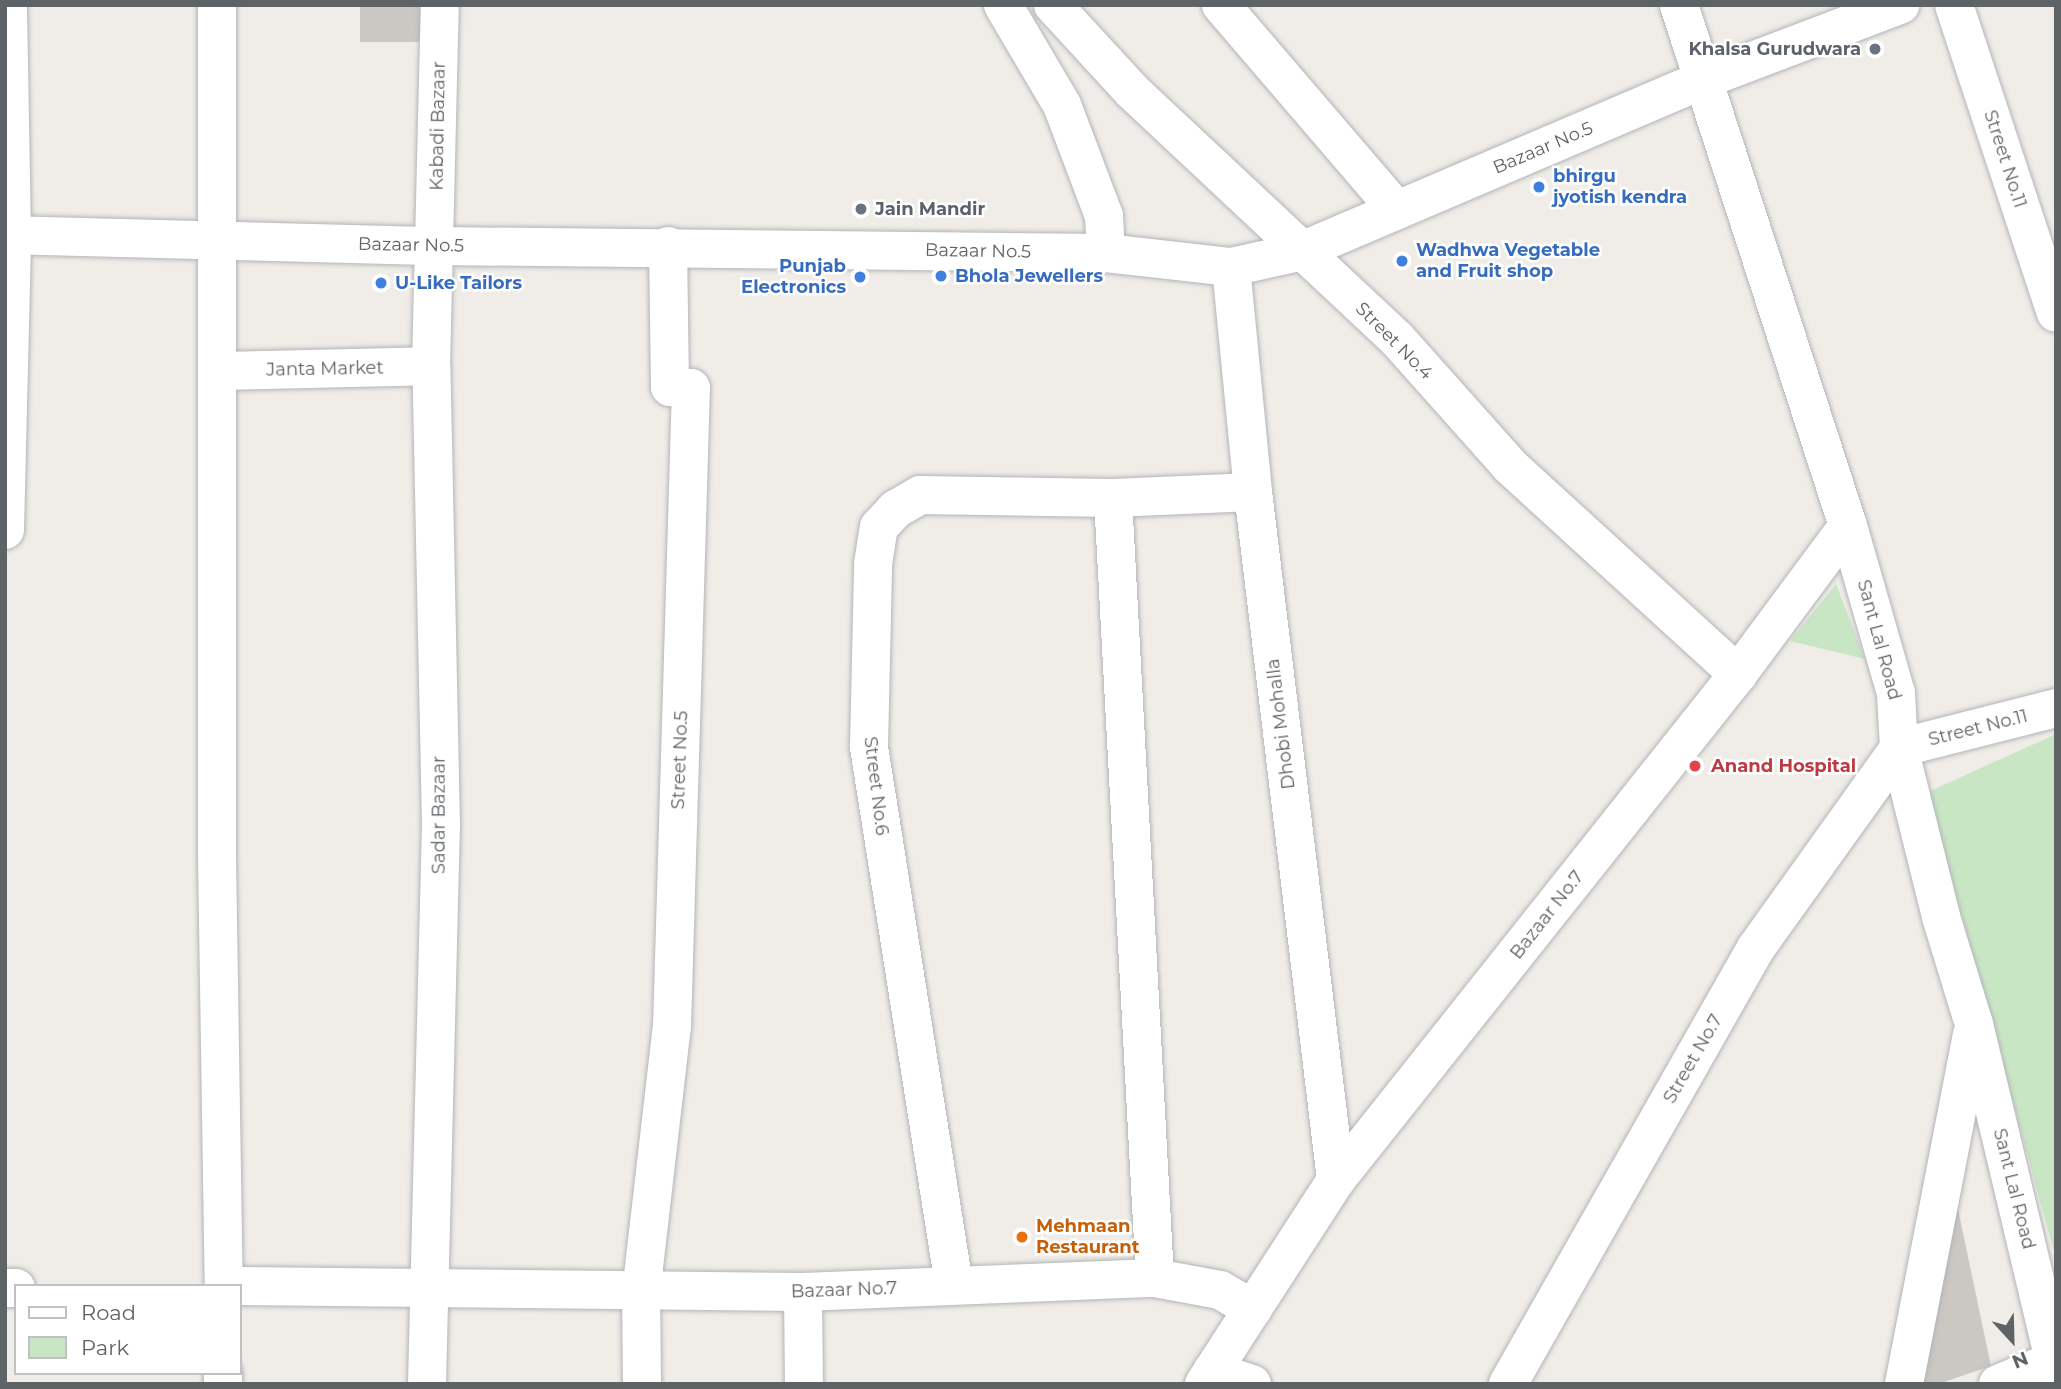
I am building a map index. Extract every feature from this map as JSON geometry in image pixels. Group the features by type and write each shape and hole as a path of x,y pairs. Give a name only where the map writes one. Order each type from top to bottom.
{"street":[{"path":"5,530 9,236 8,5"},
{"path":"217,5 217,857 224,1284"},
{"name":"Kabadi Bazaar","path":"437,246 440,5"},
{"path":"1003,5 1062,104 1104,216 1106,253"},
{"name":"Street No.4","path":"1053,5 1132,91 1300,252 1397,339 1510,466 1738,674"},
{"path":"1221,5 1397,210"},
{"name":"Sant Lal Road","path":"1679,5 1848,526 1896,694 1899,748 1941,918 1974,1024 2055,1363"},
{"name":"Bazaar No.5","path":"9,236 437,246 667,246 1106,253 1231,267 1300,252 1705,79 1900,5"},
{"name":"Street No.11","path":"1954,5 2056,313"},
{"name":"Sadar Bazaar","path":"427,1384 441,825 431,366 437,246"},
{"name":"Street No.5","path":"641,1293 672,1027 691,388 670,387 667,246"},
{"name":"Dhobi Mohalla","path":"1231,267 1253,492 1336,1180"},
{"name":"Janta Market","path":"218,371 431,366"},
{"name":"Street No.6","path":"954,1285 869,747 873,564 878,527 896,509 920,495 1113,498 1253,492"},
{"path":"1113,498 1154,1278"},
{"name":"Bazaar No.7","path":"1208,1377 1336,1180 1738,674 1848,526"},
{"name":"Street No.11","path":"1899,748 2056,708"},
{"name":"Street No.7","path":"1508,1384 1756,948 1899,748"},
{"path":"1904,1384 1974,1024"},
{"name":"Bazaar No.7","path":"242,1286 641,1293 803,1292 1154,1278 1220,1290 1253,1309"},
{"path":"803,1292 804,1384"},
{"path":"641,1293 642,1384"},
{"path":"1998,1384 2055,1363"},
{"path":"1208,1377 1252,1384"}],"green space":[{"path":"1836,584 1865,659 1790,641"},
{"path":"2056,734 2056,1259 1928,792"}],"building":[{"path":"360,5 424,5 424,42 360,42"},
{"path":"1955,1195 1991,1366 1938,1384 1917,1384"}],"place":[{"name":"Khalsa Gurudwara","path":"1875,49"},
{"name":"bhirgu jyotish kendra","path":"1539,187"},
{"name":"Jain Mandir","path":"861,209"},
{"name":"Wadhwa Vegetable and Fruit shop","path":"1402,261"},
{"name":"Bhola Jewellers","path":"941,276"},
{"name":"Punjab Electronics","path":"860,277"},
{"name":"U-Like Tailors","path":"381,283"},
{"name":"Anand Hospital","path":"1695,766"},
{"name":"Mehmaan Restaurant","path":"1022,1237"}]}
